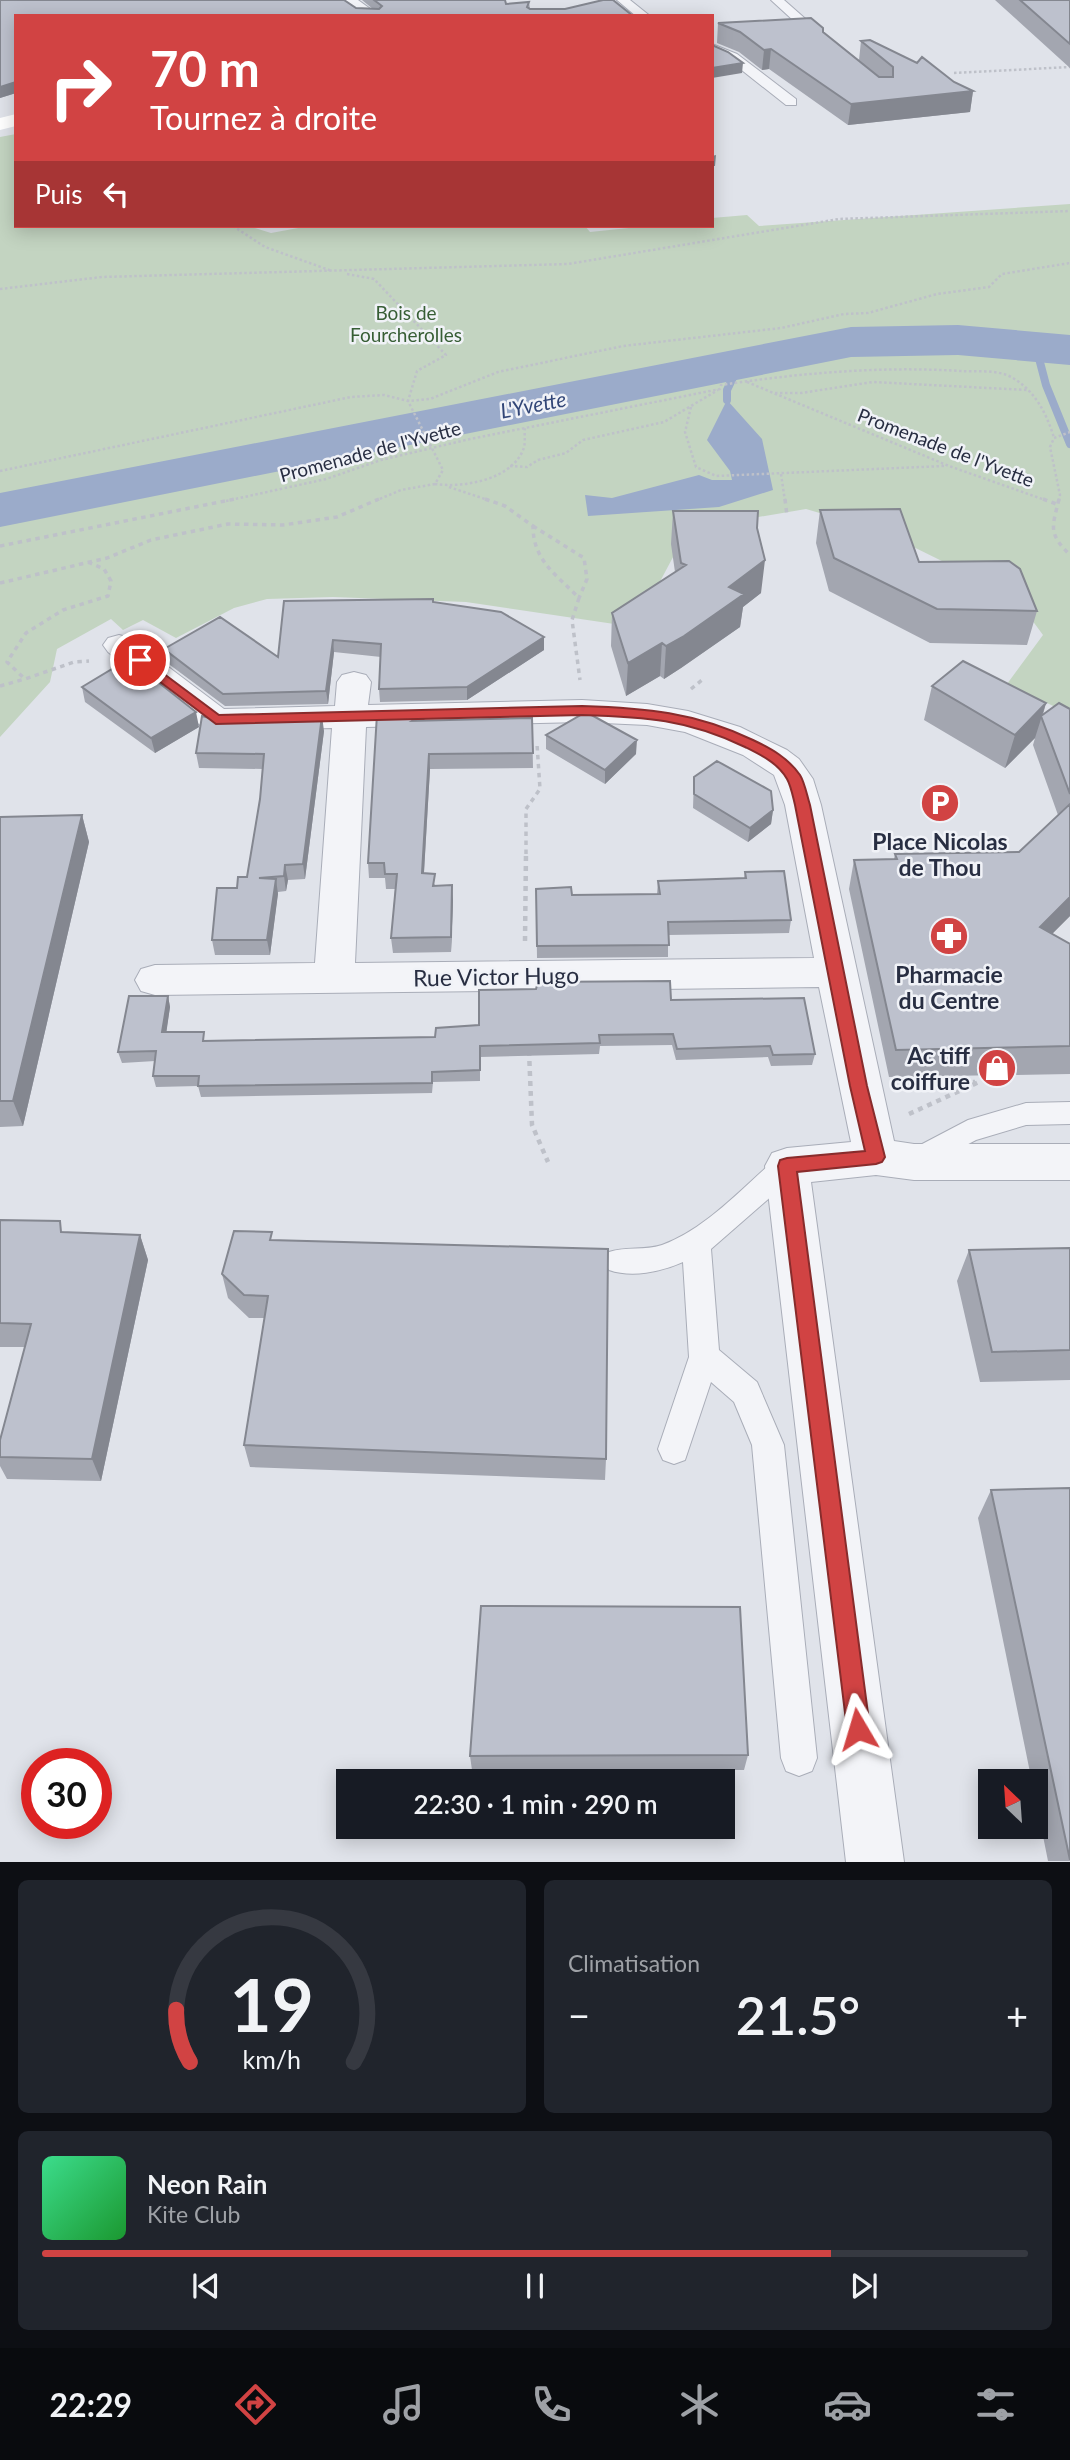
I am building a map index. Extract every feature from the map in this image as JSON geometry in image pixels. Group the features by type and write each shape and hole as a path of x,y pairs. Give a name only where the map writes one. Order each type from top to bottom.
{"street":[{"path":"345,0 368,14"},
{"path":"119,645 216,720 582,711 641,712 717,728 774,756 794,778 803,805 859,1086 895,1159"},
{"path":"334,978 350,718 355,682"},
{"name":"Rue Victor Hugo","path":"155,980 838,972"},
{"path":"875,1861 787,1166 895,1159 1070,1162"}],"lane":[{"path":"623,0 641,14"},
{"path":"777,0 832,49"},
{"path":"714,48 733,57 791,102"},
{"path":"895,1159 968,1131 1026,1114 1070,1113"},
{"path":"619,1261 659,1259 696,1244 787,1166"},
{"path":"674,1450 704,1357 696,1244"},
{"path":"704,1357 747,1392 768,1445 799,1758"}],"path":[{"path":"954,73 1070,67"},
{"path":"0,289 103,277 568,264 839,219 1070,211"},
{"path":"235,228 239,233 272,248 336,272 374,279 446,355 418,371 408,401 443,470 435,484"},
{"path":"0,471 351,397 384,395 408,401 430,398 498,372 623,346 781,328 844,314 868,313 937,294 989,287 1002,274 1070,262"},
{"name":"Promenade de l'Yvette","path":"0,546 267,493 431,448 744,381 862,367 941,369 1011,376 1028,390 1049,418 1054,438"},
{"name":"Promenade de l'Yvette","path":"744,381 949,466 1059,505"},
{"path":"770,393 801,393 873,382 1028,390"},
{"path":"510,466 527,467 538,460 566,453 583,440 664,422 721,387"},
{"path":"691,407 685,432 696,467 716,476 949,466"},
{"path":"449,487 489,477 510,466 523,450 525,428"},
{"path":"1070,432 1054,438 1050,447 1060,495 1052,529 1056,541 1070,555"},
{"path":"781,474 787,516"},
{"path":"0,583 107,558 151,540 228,524 283,525 337,517 401,490 435,484 449,487 505,506 584,558 587,579 572,620 582,711"},
{"path":"533,526 531,542 536,555 579,598"},
{"path":"25,679 7,662 26,633 63,610 108,596 111,581 104,569 87,561"},
{"path":"0,686 74,662 93,661 119,645"},
{"path":"525,975 526,809 540,789 535,712"},
{"path":"529,1043 532,1125 548,1162"},
{"path":"859,1086 979,1082"}],"green space":[{"name":"Bois de Fourcherolles","path":"14,134 14,228 255,228 271,233 298,228 587,228 590,232 629,228 714,228 714,218 747,215 759,226 1070,204 1070,714 1007,684 1043,635 1015,597 881,531 806,509 688,529 648,604 621,625 466,602 333,597 267,599 234,608 176,638 143,620 123,630 111,619 57,649 50,682 0,737 0,137"}],"water":[{"path":"727,400 762,439 773,490 719,507 588,516 585,495 612,498 699,475 712,480 732,480 730,471 707,440"}],"building":[{"path":"0,0 344,0 356,8 379,9 382,6 374,0 505,0 506,4 529,2 527,7 530,9 565,9 613,0 630,14 14,14 14,83 0,87"},
{"path":"1020,0 1070,0 1070,44"},
{"path":"811,18 823,28 823,32 879,77 893,77 893,67 861,41 870,40 917,63 922,57 954,82 973,91 851,104 771,49 764,50 740,32 718,23"},
{"path":"714,46 728,52 743,63 714,68"},
{"path":"900,509 919,562 1009,561 1020,569 1037,611 937,609 834,558 820,510"},
{"path":"673,511 758,511 757,528 765,560 729,587 744,594 684,636 666,646 662,643 628,663 612,613 686,565 681,563"},
{"path":"433,599 433,602 501,612 544,637 467,687 379,689 381,644 333,640 326,691 223,694 164,649 220,617 278,657 284,601"},
{"path":"963,661 1046,703 1015,735 932,686"},
{"path":"122,663 129,668 135,664 196,712 151,738 82,687"},
{"path":"1059,703 1070,709 1070,794 1041,716"},
{"path":"586,712 637,740 605,770 546,735"},
{"path":"424,713 412,721 532,718 533,753 429,754 422,873 435,874 433,886 452,885 451,937 391,938 397,874 385,874 384,863 368,863 377,714"},
{"path":"202,716 213,719 322,716 303,864 285,865 284,876 259,878 276,879 267,940 212,940 217,888 237,888 238,877 247,877 260,799 264,754 196,753"},
{"path":"717,761 771,791 773,810 750,828 694,794 694,777"},
{"path":"1070,804 1070,897 1040,927 1070,944 1070,1046 896,1050 854,860 897,859 895,854 1019,852"},
{"path":"82,815 13,1101 0,1101 0,817"},
{"path":"784,871 791,920 668,922 669,945 537,946 536,889 571,887 572,895 660,894 658,881 746,878 745,872"},
{"path":"670,981 671,1000 804,998 815,1054 773,1055 770,1046 677,1049 673,1034 599,1035 600,1043 480,1046 480,1070 432,1072 432,1083 198,1086 199,1076 153,1076 156,1051 118,1052 129,996 168,996 162,1032 204,1032 203,1041 435,1037 436,1028 479,1025 479,990 536,989 538,982"},
{"path":"0,1220 60,1221 61,1232 140,1235 92,1459 0,1457 0,1440 31,1324 0,1323"},
{"path":"234,1231 272,1232 270,1240 608,1249 606,1459 244,1445 268,1296 244,1295 222,1274"},
{"path":"1070,1248 1070,1350 992,1352 969,1250"},
{"path":"1070,1488 1070,1860 991,1490"},
{"path":"481,1606 740,1607 748,1755 470,1756"}],"waterway":[{"name":"L'Yvette","path":"0,510 851,342 958,340 1070,350"},
{"path":"1036,347 1046,385 1070,444"},
{"path":"727,400 727,390 740,363"}],"place":[{"name":"Place Nicolas de Thou","path":"940,803"},
{"name":"Pharmacie du Centre","path":"949,936"},
{"name":"Ac tiff coiffure","path":"997,1068"}],"route":[{"path":"140,660 216,720 582,711 641,712 717,728 774,756 794,778 803,805 867,1125 876,1157 787,1166 858,1729"}]}
